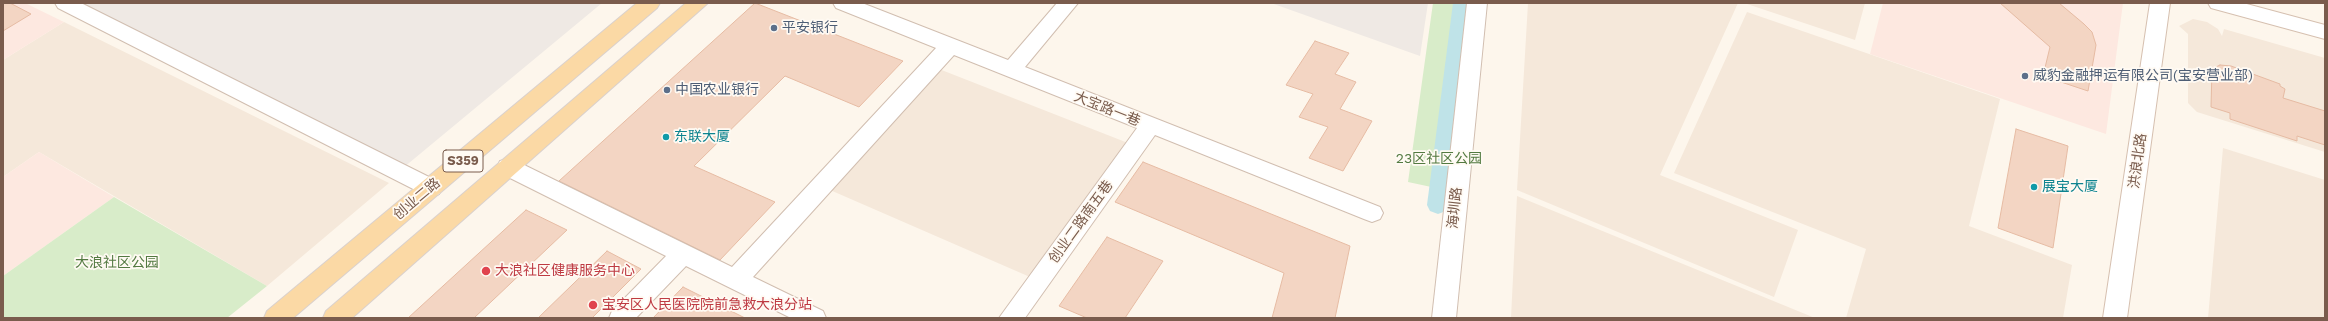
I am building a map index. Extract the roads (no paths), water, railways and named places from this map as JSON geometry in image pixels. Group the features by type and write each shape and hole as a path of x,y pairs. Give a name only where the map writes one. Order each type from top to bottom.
{"main road":[{"name":"创业二路","path":"276,318 650,3"},
{"name":"S359","path":"335,318 698,3"}],"street":[{"path":"65,3 431,188"},
{"name":"大宝路一巷","path":"843,3 1372,213"},
{"path":"1012,70 1068,3"},
{"name":"海圳路","path":"1444,318 1478,3"},
{"name":"洪浪北路","path":"2115,318 2160,3"},
{"path":"2218,3 2325,32"},
{"path":"735,280 950,46"},
{"name":"创业二路南五巷","path":"1011,318 1150,126"},
{"path":"508,168 814,318"},
{"path":"621,318 683,254"}],"waterway":[{"path":"1438,205 1463,3"}],"place":[{"name":"平安银行","path":"774,28"},
{"name":"威豹金融押运有限公司(宝安营业部)","path":"2025,76"},
{"name":"中国农业银行","path":"667,90"},
{"name":"东联大厦","path":"666,137"},
{"name":"展宝大厦","path":"2034,187"},
{"name":"大浪社区健康服务中心","path":"486,271"},
{"name":"宝安区人民医院院前急救大浪分站","path":"593,305"}],"park label":[{"name":"23区社区公园","path":"1439,159"},
{"name":"大浪社区公园","path":"117,263"}]}
